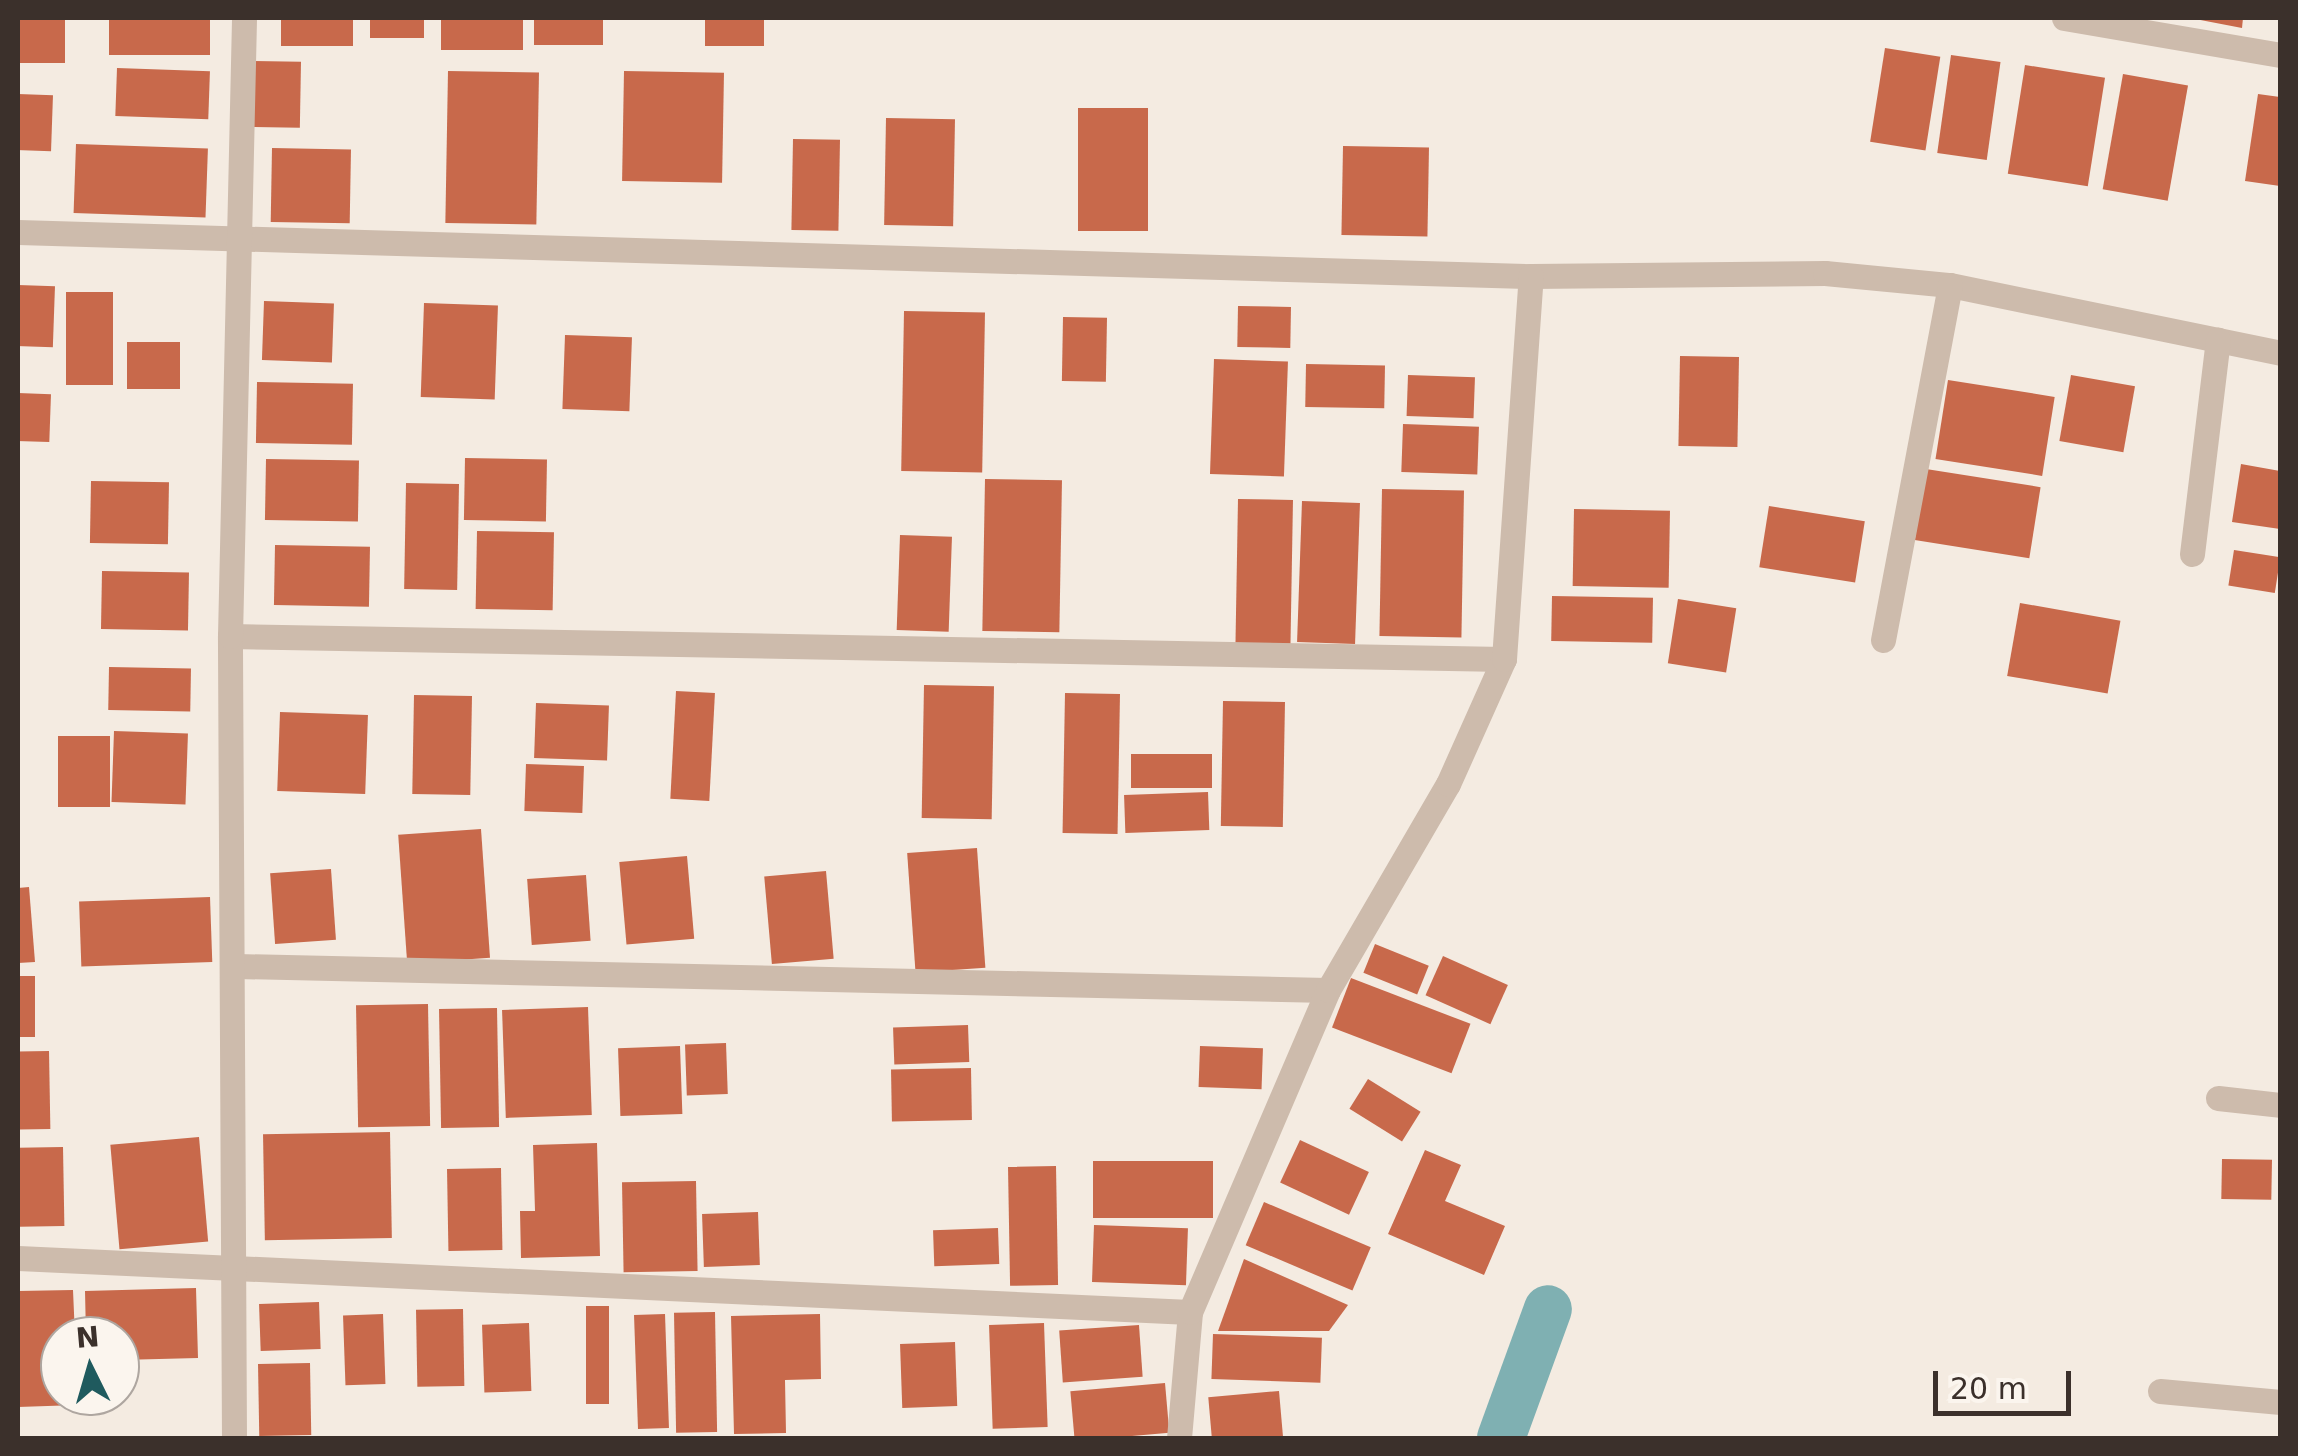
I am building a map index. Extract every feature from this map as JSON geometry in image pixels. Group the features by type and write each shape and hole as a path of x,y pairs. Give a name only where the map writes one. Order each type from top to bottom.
{"street":[{"path":"234,1438 237,966 230,636 244,18"},
{"path":"2064,18 2280,55"},
{"path":"18,232 1531,276 1825,272 1950,285 2280,353"},
{"path":"1179,1438 1190,1312 1328,990 1448,784 1504,659 1531,276"},
{"path":"1882,640 1950,285"},
{"path":"2192,554 2218,340"},
{"path":"230,636 1504,659"},
{"path":"237,966 1328,990"},
{"path":"2218,1098 2280,1105"},
{"path":"18,1258 1190,1312"},
{"path":"2160,1390 2280,1402"}],"building":[{"path":"18,18 65,18 65,63 18,63"},
{"path":"109,18 210,18 210,55 109,55"},
{"path":"281,18 353,18 353,46 281,46"},
{"path":"370,18 424,18 424,38 370,38"},
{"path":"441,18 523,18 523,50 441,50"},
{"path":"534,18 603,18 603,45 534,45"},
{"path":"705,18 764,18 764,46 705,46"},
{"path":"2190,18 2243,18 2242,28"},
{"path":"1885,48 1940,57 1925,151 1870,142"},
{"path":"1951,55 2001,62 1987,160 1937,153"},
{"path":"252,61 301,62 300,128 251,127"},
{"path":"2025,65 2105,78 2088,186 2008,174"},
{"path":"117,68 210,71 208,119 115,116"},
{"path":"448,71 539,73 536,225 445,223"},
{"path":"624,71 724,73 722,183 622,181"},
{"path":"2123,74 2188,85 2168,201 2103,189"},
{"path":"18,94 53,95 51,151 18,150"},
{"path":"2258,94 2280,97 2280,186 2245,181"},
{"path":"1078,108 1148,108 1148,231 1078,231"},
{"path":"886,118 955,119 953,226 884,225"},
{"path":"793,139 840,140 838,231 791,230"},
{"path":"76,144 208,149 206,218 74,213"},
{"path":"1343,146 1429,148 1427,236 1341,235"},
{"path":"272,148 351,149 350,223 271,222"},
{"path":"18,285 55,286 53,347 18,346"},
{"path":"66,292 113,292 113,385 66,385"},
{"path":"264,301 334,303 332,362 262,360"},
{"path":"424,303 498,306 495,400 421,397"},
{"path":"1238,306 1291,307 1290,348 1237,347"},
{"path":"904,311 985,312 982,472 901,471"},
{"path":"1063,317 1107,318 1106,382 1062,381"},
{"path":"565,335 632,337 629,411 562,409"},
{"path":"127,342 180,342 180,389 127,389"},
{"path":"1680,356 1739,357 1737,447 1678,446"},
{"path":"1214,359 1288,362 1284,477 1210,474"},
{"path":"1306,364 1385,365 1384,408 1305,407"},
{"path":"1408,375 1475,377 1474,418 1407,416"},
{"path":"2071,375 2135,386 2123,452 2059,441"},
{"path":"1948,380 2055,397 2042,476 1935,459"},
{"path":"257,382 353,384 352,445 256,443"},
{"path":"18,393 51,394 49,442 18,441"},
{"path":"1403,424 1479,427 1477,475 1401,472"},
{"path":"465,458 547,459 546,521 464,520"},
{"path":"266,459 359,461 358,522 265,520"},
{"path":"2241,464 2280,471 2280,529 2232,522"},
{"path":"1926,469 2041,487 2029,558 1915,540"},
{"path":"985,479 1062,480 1059,632 982,631"},
{"path":"91,481 169,482 168,544 90,543"},
{"path":"406,483 459,484 457,590 404,589"},
{"path":"1382,489 1464,490 1461,637 1379,636"},
{"path":"1238,499 1293,500 1290,644 1235,643"},
{"path":"1302,501 1360,503 1355,644 1297,642"},
{"path":"1769,506 1865,521 1855,582 1759,567"},
{"path":"1574,509 1670,511 1669,588 1573,586"},
{"path":"477,531 554,532 553,610 476,609"},
{"path":"900,535 952,537 949,632 897,630"},
{"path":"275,545 370,547 369,607 274,605"},
{"path":"2234,550 2280,557 2275,593 2228,586"},
{"path":"102,571 189,573 188,631 101,629"},
{"path":"1552,596 1653,598 1652,643 1551,641"},
{"path":"1678,599 1736,608 1726,672 1668,663"},
{"path":"2020,603 2120,621 2108,694 2007,676"},
{"path":"109,667 191,668 190,711 108,710"},
{"path":"924,685 994,686 992,819 922,818"},
{"path":"676,691 715,693 709,801 670,799"},
{"path":"1065,693 1120,694 1118,834 1063,833"},
{"path":"414,695 472,696 470,795 412,794"},
{"path":"1223,701 1285,702 1283,827 1221,826"},
{"path":"536,703 609,706 607,761 534,758"},
{"path":"280,712 368,715 365,794 277,791"},
{"path":"114,731 188,734 185,805 112,802"},
{"path":"58,736 110,736 110,807 58,807"},
{"path":"1131,754 1212,754 1212,788 1131,788"},
{"path":"526,764 584,766 582,813 524,811"},
{"path":"1208,792 1209,830 1125,833 1124,795"},
{"path":"481,829 490,958 407,963 398,835"},
{"path":"977,848 985,968 916,973 907,853"},
{"path":"687,856 694,939 626,945 619,862"},
{"path":"331,869 336,940 275,944 270,873"},
{"path":"826,871 834,959 772,964 764,876"},
{"path":"586,875 591,941 532,945 527,879"},
{"path":"29,887 35,962 18,963 18,888"},
{"path":"210,897 212,962 81,967 79,902"},
{"path":"1375,944 1429,966 1417,994 1363,973"},
{"path":"1443,956 1508,985 1490,1024 1426,995"},
{"path":"18,976 35,976 35,1037 18,1037"},
{"path":"1351,978 1470,1024 1452,1073 1332,1027"},
{"path":"428,1004 430,1126 358,1127 356,1005"},
{"path":"588,1007 592,1115 506,1118 502,1010"},
{"path":"497,1008 499,1127 441,1128 439,1009"},
{"path":"968,1025 969,1062 894,1065 893,1028"},
{"path":"726,1043 728,1094 687,1095 685,1044"},
{"path":"680,1046 682,1114 620,1116 618,1048"},
{"path":"1200,1046 1263,1048 1262,1089 1199,1087"},
{"path":"49,1051 50,1129 19,1130 18,1052"},
{"path":"971,1068 972,1120 892,1121 891,1069"},
{"path":"1368,1079 1421,1112 1402,1142 1349,1109"},
{"path":"390,1132 392,1238 265,1240 263,1134"},
{"path":"199,1137 208,1242 119,1249 110,1145"},
{"path":"1300,1140 1369,1172 1349,1215 1280,1183"},
{"path":"597,1143 600,1256 521,1258 520,1211 535,1211 533,1145"},
{"path":"63,1147 64,1226 19,1227 18,1148"},
{"path":"1425,1150 1461,1165 1445,1201 1505,1226 1484,1275 1388,1234"},
{"path":"2222,1159 2272,1160 2271,1200 2221,1199"},
{"path":"1093,1161 1213,1161 1213,1218 1093,1218"},
{"path":"1056,1166 1058,1285 1010,1286 1008,1167"},
{"path":"501,1168 502,1250 448,1251 447,1169"},
{"path":"696,1181 698,1271 624,1272 622,1182"},
{"path":"1264,1202 1371,1247 1352,1291 1246,1245"},
{"path":"758,1212 760,1265 704,1267 702,1214"},
{"path":"1094,1225 1188,1228 1186,1285 1092,1282"},
{"path":"998,1228 999,1264 934,1266 933,1230"},
{"path":"1244,1259 1348,1305 1329,1331 1218,1331"},
{"path":"196,1288 198,1358 140,1359 140,1316 86,1316 85,1291"},
{"path":"73,1290 74,1316 40,1316 40,1406 18,1407 18,1291"},
{"path":"319,1302 321,1349 261,1351 259,1304"},
{"path":"586,1306 609,1306 609,1404 586,1404"},
{"path":"463,1309 464,1386 417,1387 416,1310"},
{"path":"715,1312 717,1432 676,1433 674,1313"},
{"path":"383,1314 385,1384 345,1385 343,1315"},
{"path":"665,1314 669,1428 638,1429 634,1315"},
{"path":"820,1314 821,1379 785,1380 786,1433 734,1434 731,1316"},
{"path":"529,1323 531,1391 484,1393 482,1325"},
{"path":"1044,1323 1048,1427 993,1429 989,1325"},
{"path":"1139,1325 1143,1377 1063,1382 1059,1331"},
{"path":"1213,1334 1322,1338 1320,1383 1211,1379"},
{"path":"955,1342 957,1406 902,1408 900,1344"},
{"path":"310,1363 311,1435 259,1436 258,1364"},
{"path":"1165,1383 1169,1433 1074,1438 1070,1391"},
{"path":"1279,1391 1283,1438 1212,1438 1208,1397"}],"waterway":[{"path":"1501,1438 1548,1309"}]}
